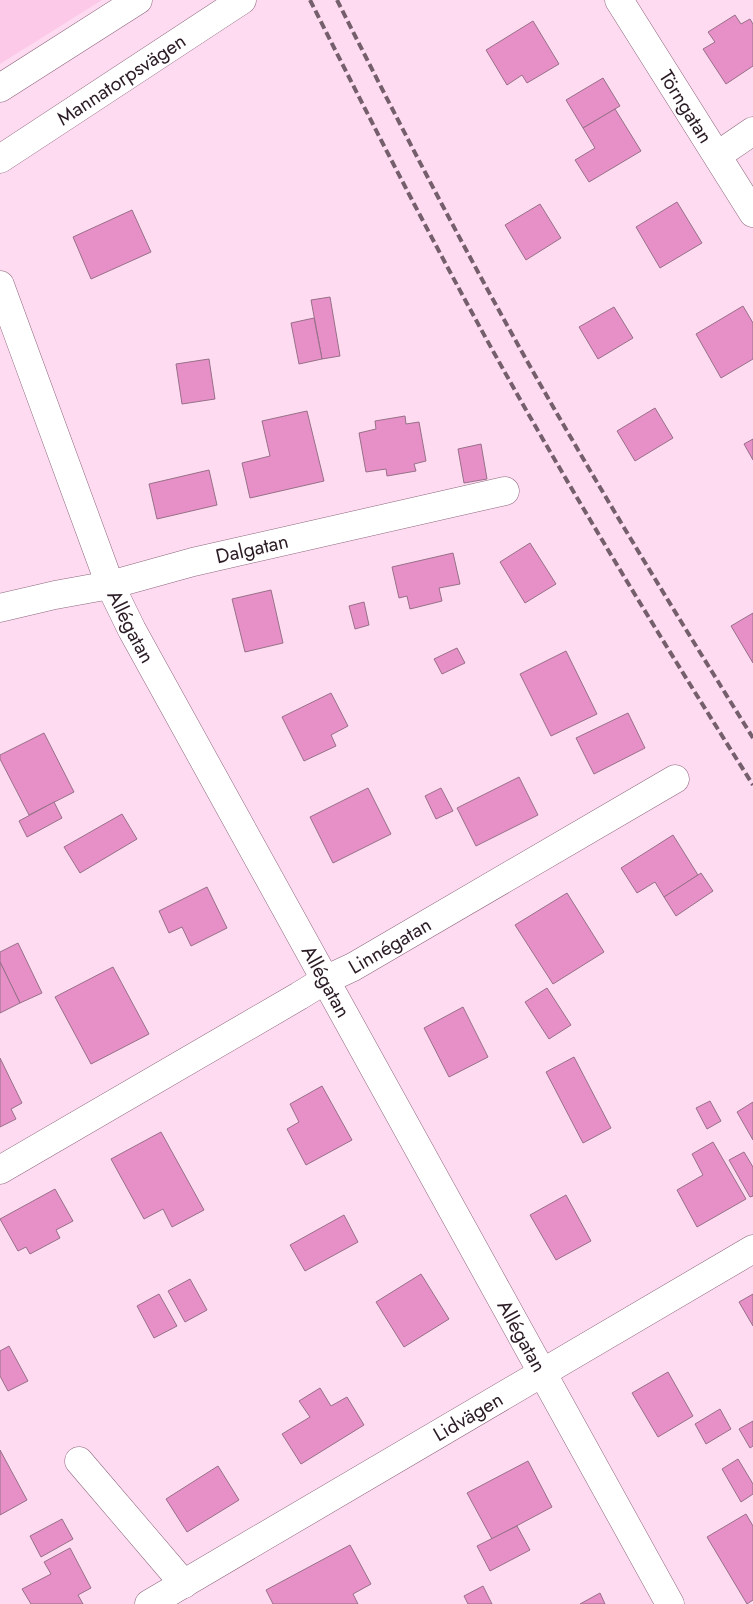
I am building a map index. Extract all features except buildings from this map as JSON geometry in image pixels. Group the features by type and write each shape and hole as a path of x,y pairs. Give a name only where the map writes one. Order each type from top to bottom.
{"street":[{"path":"0,88 138,0"},
{"name":"Mannatorpsvägen","path":"0,159 242,0"},
{"name":"Törngatan","path":"619,0 753,213"},
{"path":"718,155 753,131"},
{"name":"Allégatan","path":"0,285 110,585 137,638 670,1604"},
{"name":"Dalgatan","path":"0,608 110,585 193,562 505,491"},
{"name":"Linnégatan","path":"0,1170 325,980 353,967 675,779"},
{"name":"Lidvägen","path":"150,1604 753,1249"},
{"path":"79,1461 184,1584"}],"shaded area":[{"path":"0,0 102,0 0,64"}],"railway":[{"path":"310,0 426,226 516,393 623,575 753,785"},
{"path":"337,0 450,220 539,383 637,550 753,738"}]}
